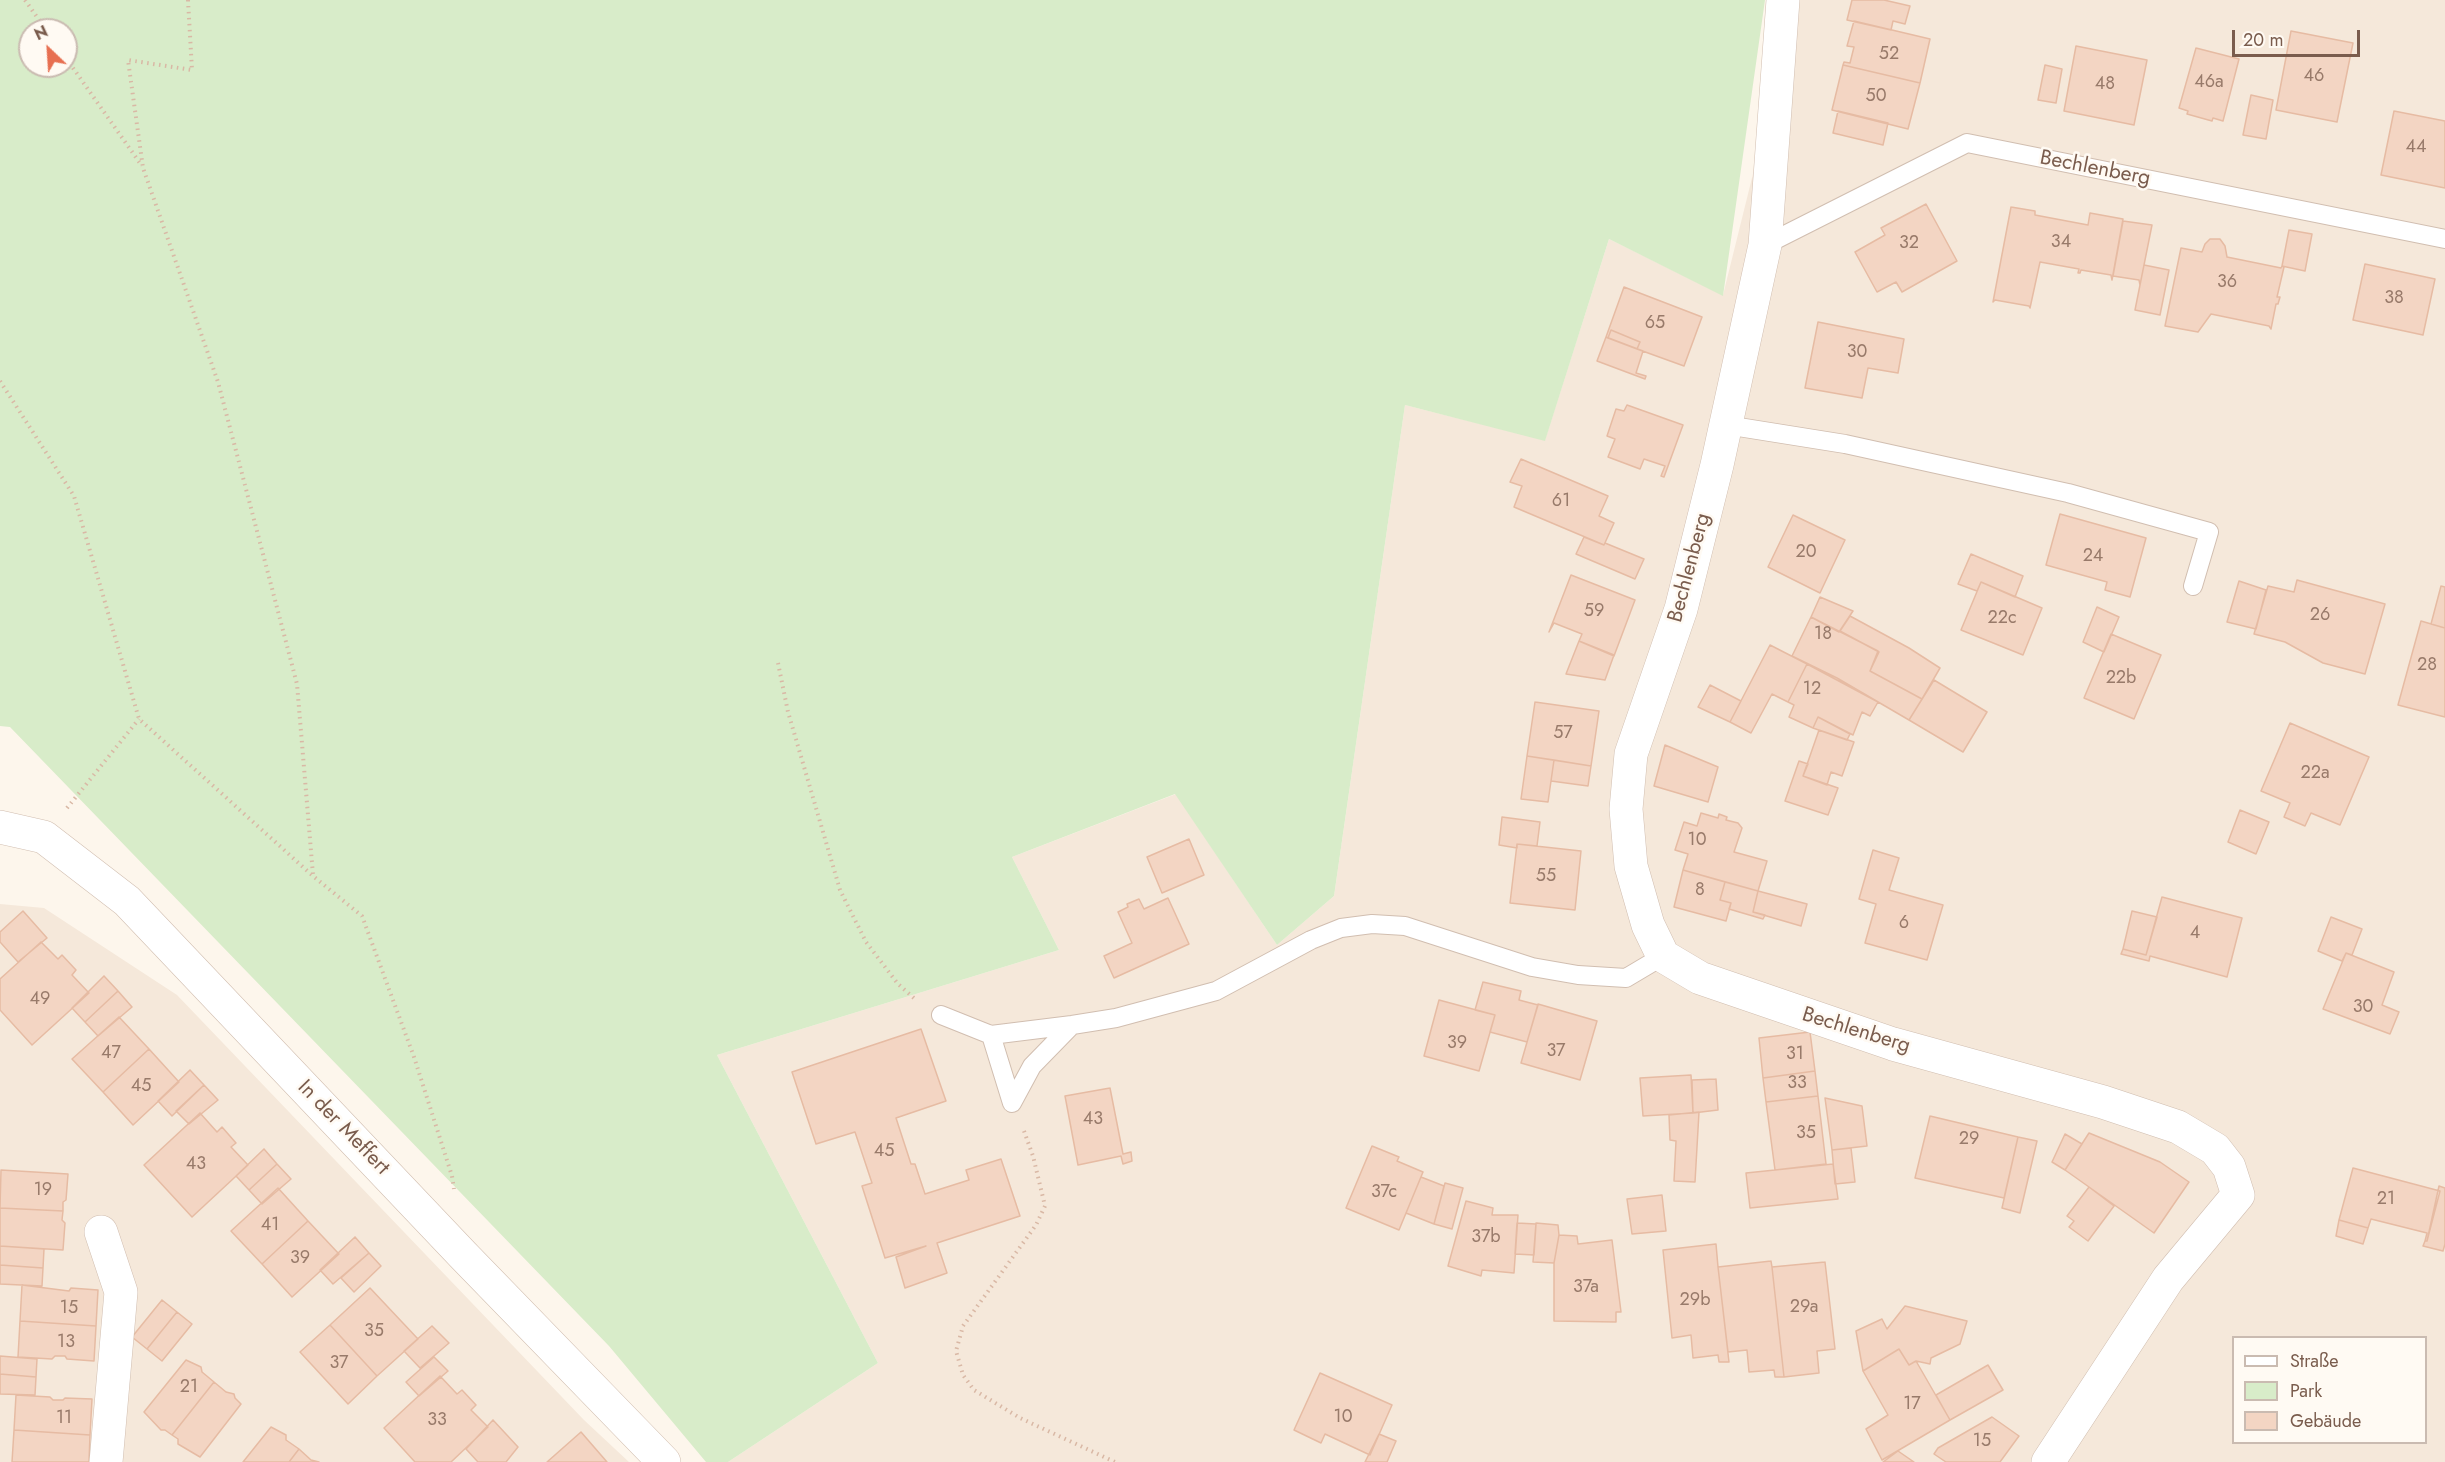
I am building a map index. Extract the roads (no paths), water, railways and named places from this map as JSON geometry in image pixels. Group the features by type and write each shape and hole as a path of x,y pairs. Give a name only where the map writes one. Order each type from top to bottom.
{"street":[{"name":"Bechlenberg","path":"1783,0 1765,244 1726,425 1681,609 1631,754 1626,809 1631,866 1648,925 1662,956 1700,978 1893,1044 2103,1102 2178,1127 2215,1149 2229,1167 2238,1195 2168,1279 2048,1462"},
{"name":"In der Meffert","path":"0,826 44,837 127,901 463,1255 664,1462"},
{"path":"101,1232 121,1292 106,1462"}],"lane":[{"name":"Bechlenberg","path":"1765,244 1967,143 2445,239"},
{"path":"1726,425 1845,444 2057,490 2209,532 2193,586"},
{"path":"940,1015 991,1035 1072,1025 1163,1006 1216,991 1311,940 1341,928 1372,924 1405,926 1532,967 1578,975 1626,978 1662,956"},
{"path":"991,1035 1012,1103 1032,1066 1072,1025"}]}
